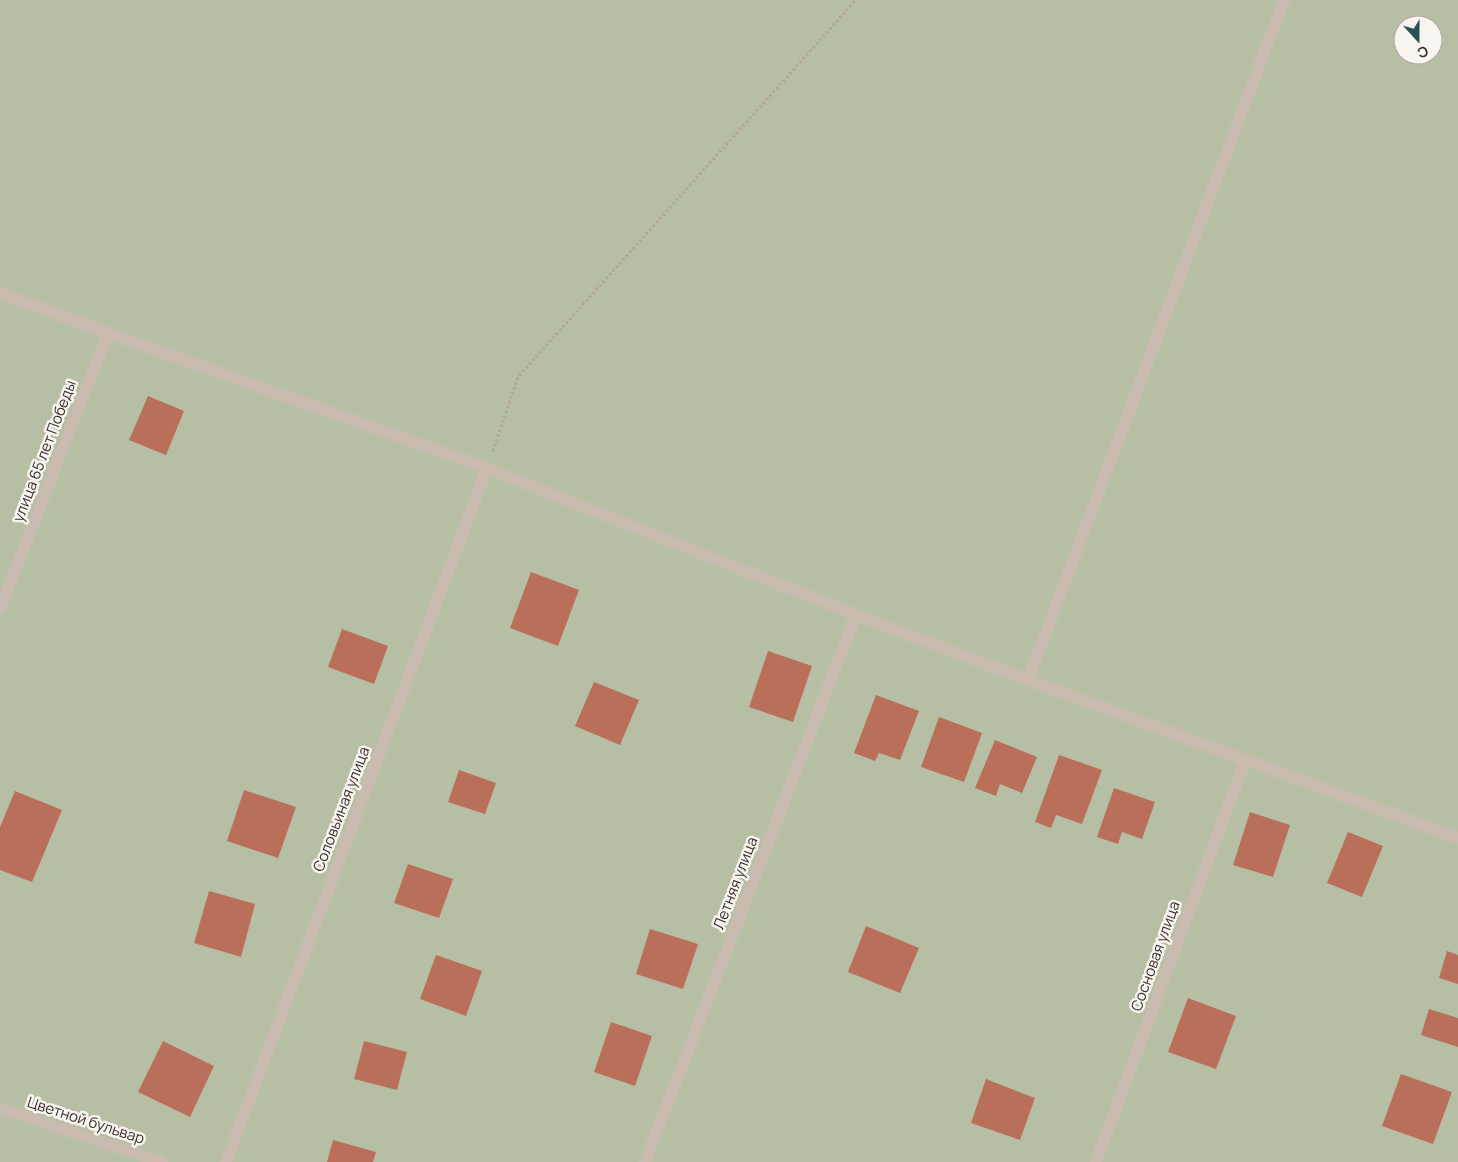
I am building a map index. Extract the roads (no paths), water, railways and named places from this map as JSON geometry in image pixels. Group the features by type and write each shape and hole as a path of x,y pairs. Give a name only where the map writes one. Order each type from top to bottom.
{"street":[{"path":"1028,680 1284,0"},
{"path":"0,293 108,334 487,468 856,615 1245,761 1458,838"},
{"name":"улица 65 лет Победы","path":"0,609 108,334"},
{"name":"Соловьиная улица","path":"226,1162 487,468"},
{"name":"Летняя улица","path":"645,1162 856,615"},
{"name":"Сосновая улица","path":"1096,1162 1245,761"},
{"name":"Цветной бульвар","path":"0,1108 162,1162"}]}
